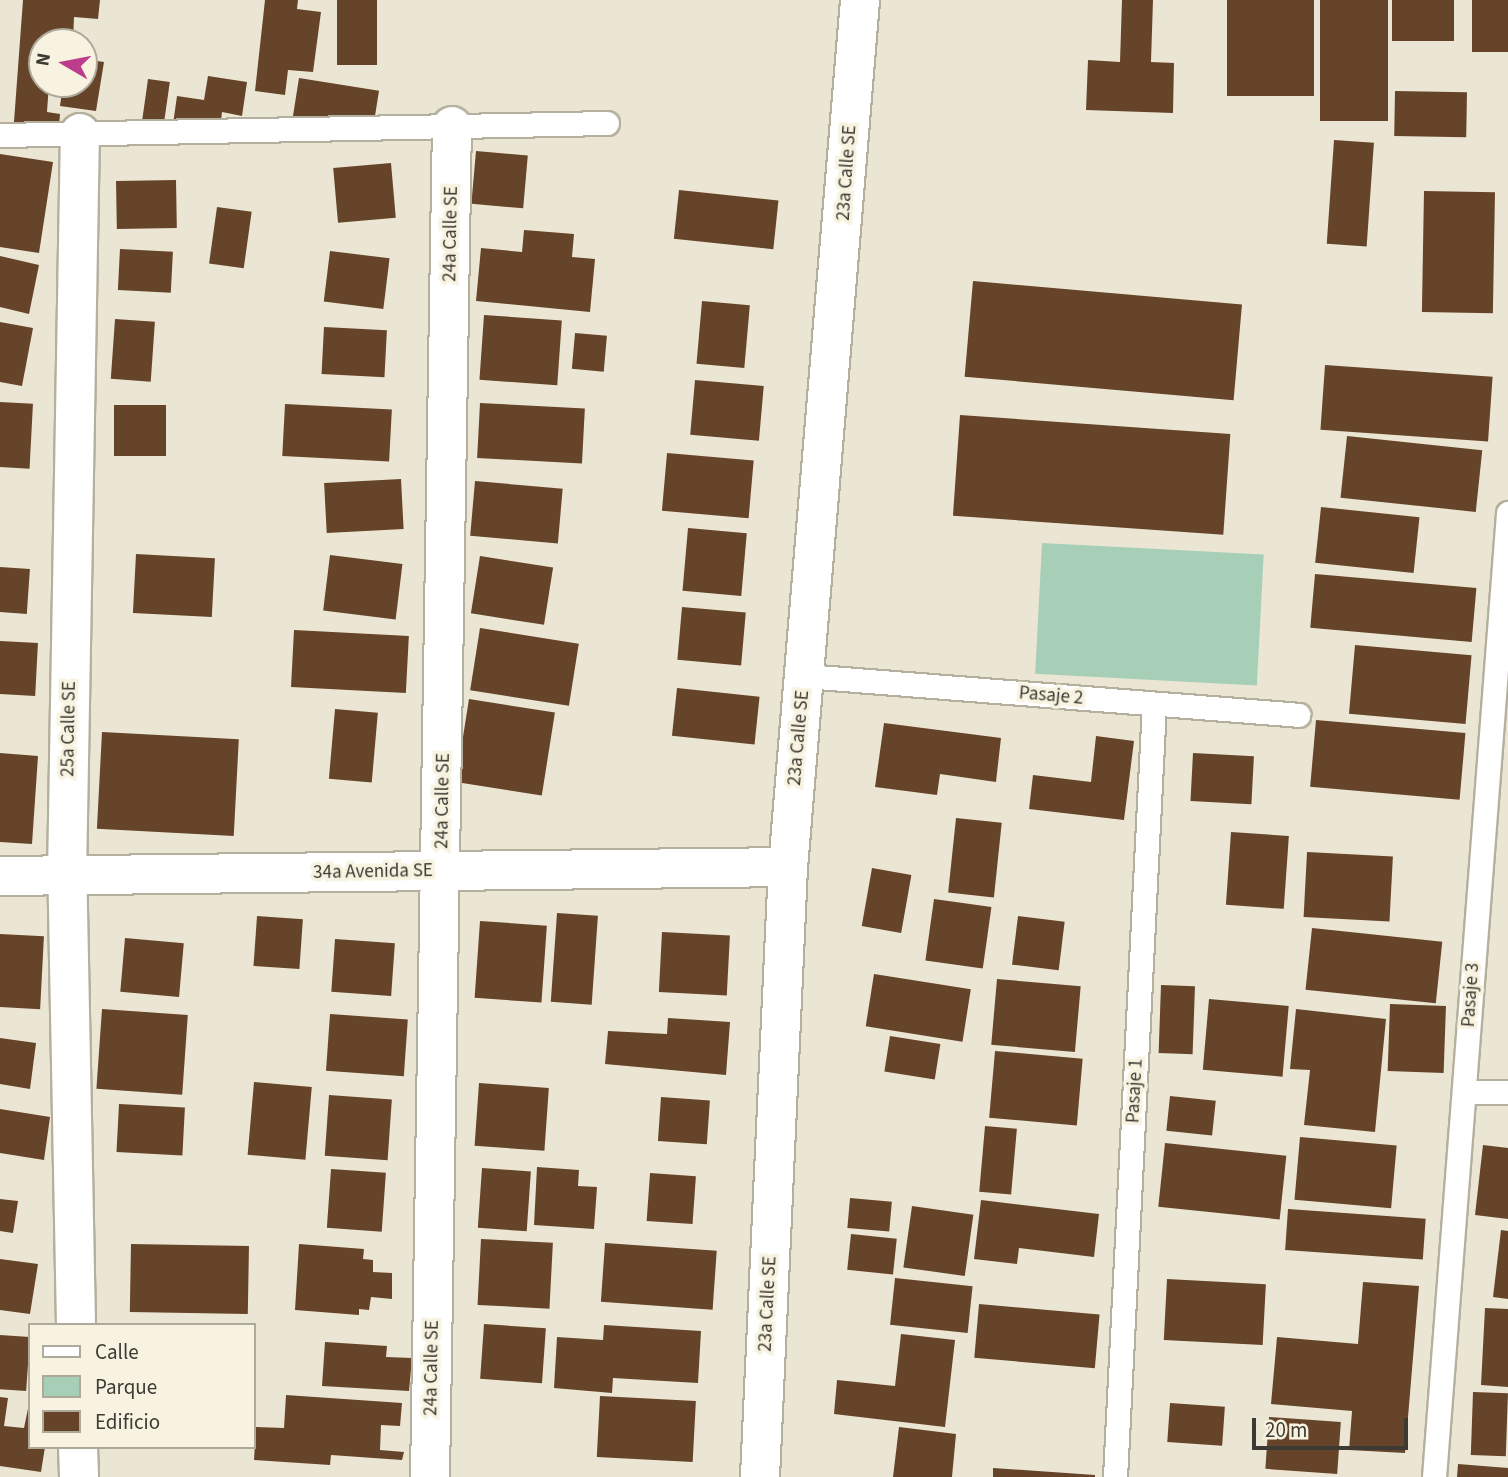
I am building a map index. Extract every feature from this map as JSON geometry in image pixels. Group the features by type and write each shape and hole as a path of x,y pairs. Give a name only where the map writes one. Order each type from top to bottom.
{"street":[{"name":"23a Calle SE","path":"760,1477 788,867 860,0"},
{"name":"24a Calle SE","path":"430,1477 442,871 452,126"},
{"name":"25a Calle SE","path":"76,1323 67,875 80,133"},
{"name":"34a Avenida SE","path":"0,876 788,867"},
{"path":"78,1449 79,1477"}],"lane":[{"path":"0,135 607,123"},
{"name":"Pasaje 3","path":"1434,1477 1508,513"},
{"name":"Pasaje 2","path":"804,676 1298,715"},
{"name":"Pasaje 1","path":"1115,1477 1154,704"},
{"path":"1464,1092 1508,1092"}],"green space":[{"path":"1042,543 1264,555 1257,685 1035,674"}],"building":[{"path":"23,0 100,0 98,19 74,17 74,28 28,28 28,98 48,98 47,112 60,114 58,139 13,135"},
{"path":"265,0 298,0 297,9 321,12 313,72 288,70 285,95 255,91"},
{"path":"337,0 377,0 377,65 337,65"},
{"path":"1122,0 1153,0 1151,62 1174,63 1173,113 1086,110 1088,60 1120,62"},
{"path":"1227,0 1314,0 1314,96 1227,96"},
{"path":"1320,0 1388,0 1388,121 1320,121"},
{"path":"1392,0 1454,0 1454,41 1392,41"},
{"path":"1472,0 1508,0 1508,52 1472,52"},
{"path":"98,61 104,62 96,111 60,106 61,98 98,98"},
{"path":"208,76 247,82 242,116 222,112 219,138 172,131 177,96 204,100"},
{"path":"299,78 379,91 371,142 291,129"},
{"path":"148,79 170,82 164,127 142,124"},
{"path":"1395,91 1467,92 1466,137 1394,136"},
{"path":"1334,140 1374,143 1367,247 1327,244"},
{"path":"476,151 528,156 523,208 471,204"},
{"path":"0,154 53,162 39,253 0,247"},
{"path":"391,163 396,218 338,223 333,168"},
{"path":"176,180 177,228 117,229 116,181"},
{"path":"679,190 778,200 773,249 674,239"},
{"path":"1424,191 1495,192 1493,313 1422,312"},
{"path":"217,207 252,212 244,268 209,263"},
{"path":"524,230 574,234 572,257 595,259 590,312 476,301 481,248 522,252"},
{"path":"120,249 173,252 171,293 118,290"},
{"path":"330,251 390,258 383,309 324,302"},
{"path":"0,256 39,265 29,314 0,307"},
{"path":"973,281 1242,305 1234,400 965,377"},
{"path":"702,301 750,305 744,368 697,364"},
{"path":"484,315 562,320 557,385 479,380"},
{"path":"115,319 155,322 151,382 111,379"},
{"path":"0,322 33,328 22,386 0,382"},
{"path":"324,327 387,330 384,377 322,374"},
{"path":"575,333 607,336 604,372 572,369"},
{"path":"1325,365 1493,377 1488,442 1320,430"},
{"path":"695,380 764,386 759,441 690,435"},
{"path":"0,402 33,404 30,469 0,467"},
{"path":"480,403 585,408 582,463 477,458"},
{"path":"285,404 392,410 389,462 282,456"},
{"path":"114,405 166,405 166,456 114,456"},
{"path":"960,415 1230,434 1223,535 953,516"},
{"path":"1347,436 1482,450 1476,512 1341,498"},
{"path":"667,453 754,461 749,518 662,511"},
{"path":"401,479 404,529 327,533 324,483"},
{"path":"475,481 563,489 558,543 470,536"},
{"path":"1321,507 1419,517 1414,573 1315,563"},
{"path":"688,528 747,533 741,596 683,591"},
{"path":"136,554 215,558 212,617 133,613"},
{"path":"330,555 402,564 396,619 323,611"},
{"path":"480,556 553,568 544,625 471,613"},
{"path":"0,567 30,569 27,614 0,612"},
{"path":"1315,574 1476,588 1472,642 1310,628"},
{"path":"682,607 746,613 741,665 677,660"},
{"path":"480,628 579,644 569,706 470,690"},
{"path":"294,630 409,636 406,693 291,687"},
{"path":"0,641 38,643 35,696 0,694"},
{"path":"1355,645 1472,655 1466,724 1349,714"},
{"path":"677,688 760,697 755,744 672,736"},
{"path":"469,699 555,713 542,796 456,782"},
{"path":"335,709 378,713 372,782 329,779"},
{"path":"1316,720 1465,733 1460,800 1310,787"},
{"path":"884,723 1001,738 996,782 940,774 937,795 875,787"},
{"path":"102,732 239,739 234,836 97,829"},
{"path":"1096,736 1134,741 1124,820 1029,809 1033,775 1091,782"},
{"path":"0,753 38,756 32,844 0,842"},
{"path":"1193,753 1254,756 1251,804 1190,801"},
{"path":"956,818 1002,823 994,897 948,893"},
{"path":"1231,832 1289,836 1284,909 1226,905"},
{"path":"1307,852 1393,857 1389,921 1304,917"},
{"path":"872,868 911,875 901,933 862,926"},
{"path":"934,899 991,907 983,968 925,960"},
{"path":"557,913 598,916 592,1005 551,1002"},
{"path":"257,916 303,919 299,969 254,966"},
{"path":"1018,916 1065,922 1059,970 1012,965"},
{"path":"480,921 547,926 541,1002 475,998"},
{"path":"1312,928 1442,942 1436,1003 1306,990"},
{"path":"662,932 730,936 727,995 659,992"},
{"path":"0,934 44,936 40,1009 0,1007"},
{"path":"125,938 184,943 179,997 120,992"},
{"path":"335,939 395,943 391,996 331,992"},
{"path":"874,974 971,989 963,1042 866,1026"},
{"path":"997,979 1081,986 1075,1052 991,1045"},
{"path":"1161,985 1195,986 1193,1054 1159,1053"},
{"path":"1209,999 1289,1006 1283,1077 1203,1070"},
{"path":"1390,1004 1446,1006 1444,1073 1388,1071"},
{"path":"102,1009 188,1015 182,1095 96,1089"},
{"path":"1296,1009 1386,1019 1375,1132 1304,1125 1310,1070 1290,1069"},
{"path":"330,1014 408,1019 404,1076 326,1071"},
{"path":"668,1018 730,1022 726,1075 605,1064 608,1031 667,1034"},
{"path":"890,1036 940,1044 935,1080 884,1072"},
{"path":"0,1038 36,1043 30,1089 0,1084"},
{"path":"995,1051 1083,1059 1077,1125 989,1118"},
{"path":"254,1082 312,1087 305,1160 248,1155"},
{"path":"479,1083 549,1088 544,1151 475,1146"},
{"path":"329,1095 392,1099 388,1160 325,1156"},
{"path":"1170,1096 1216,1101 1212,1136 1166,1131"},
{"path":"661,1097 710,1100 707,1144 658,1141"},
{"path":"119,1104 185,1107 182,1155 116,1152"},
{"path":"0,1109 50,1117 44,1160 0,1153"},
{"path":"985,1126 1017,1129 1011,1195 979,1192"},
{"path":"1300,1137 1397,1145 1391,1208 1295,1200"},
{"path":"1165,1143 1286,1156 1280,1219 1158,1207"},
{"path":"1483,1145 1508,1148 1508,1219 1475,1215"},
{"path":"537,1167 579,1170 578,1186 597,1187 594,1229 534,1225"},
{"path":"482,1168 531,1171 527,1231 478,1228"},
{"path":"331,1169 386,1173 382,1232 327,1228"},
{"path":"650,1173 696,1176 693,1224 647,1221"},
{"path":"850,1198 892,1202 889,1232 847,1228"},
{"path":"0,1199 18,1201 13,1233 0,1231"},
{"path":"981,1200 1099,1214 1094,1257 1019,1248 1017,1264 974,1259"},
{"path":"912,1206 973,1215 965,1276 903,1267"},
{"path":"1288,1209 1426,1219 1423,1260 1285,1250"},
{"path":"1501,1230 1508,1231 1508,1299 1493,1297"},
{"path":"851,1234 897,1239 893,1275 847,1270"},
{"path":"481,1239 553,1243 549,1309 478,1305"},
{"path":"605,1243 717,1251 713,1310 601,1302"},
{"path":"131,1244 249,1246 248,1314 130,1312"},
{"path":"299,1244 364,1249 363,1259 373,1260 373,1272 392,1273 392,1299 371,1297 369,1310 359,1309 359,1315 295,1310"},
{"path":"0,1259 38,1264 30,1314 0,1310"},
{"path":"895,1278 973,1286 968,1333 890,1325"},
{"path":"1167,1279 1266,1284 1263,1345 1164,1340"},
{"path":"1363,1282 1419,1286 1405,1453 1349,1450 1352,1411 1271,1404 1277,1337 1358,1344"},
{"path":"979,1304 1100,1315 1095,1368 974,1358"},
{"path":"1485,1308 1508,1309 1508,1387 1481,1385"},
{"path":"484,1324 546,1328 542,1383 480,1379"},
{"path":"604,1325 701,1331 698,1383 613,1378 612,1393 554,1388 557,1337 603,1340"},
{"path":"901,1334 955,1340 945,1427 834,1414 837,1380 895,1386"},
{"path":"0,1335 28,1337 26,1391 0,1389"},
{"path":"325,1342 387,1346 386,1357 412,1358 409,1391 322,1386"},
{"path":"1473,1392 1508,1393 1506,1456 1471,1455"},
{"path":"286,1395 402,1403 400,1426 381,1425 380,1450 404,1452 402,1460 331,1455 330,1465 254,1460 256,1427 284,1428"},
{"path":"600,1396 696,1401 693,1462 597,1457"},
{"path":"0,1397 8,1398 4,1426 24,1428 28,1409 28,1449 45,1449 41,1472 0,1466"},
{"path":"1170,1403 1225,1407 1222,1446 1167,1442"},
{"path":"1269,1417 1341,1422 1337,1474 1265,1469"},
{"path":"899,1427 956,1434 952,1477 893,1477"},
{"path":"1458,1464 1508,1468 1508,1477 1457,1477"},
{"path":"993,1468 1095,1475 1095,1477 993,1477"}]}
